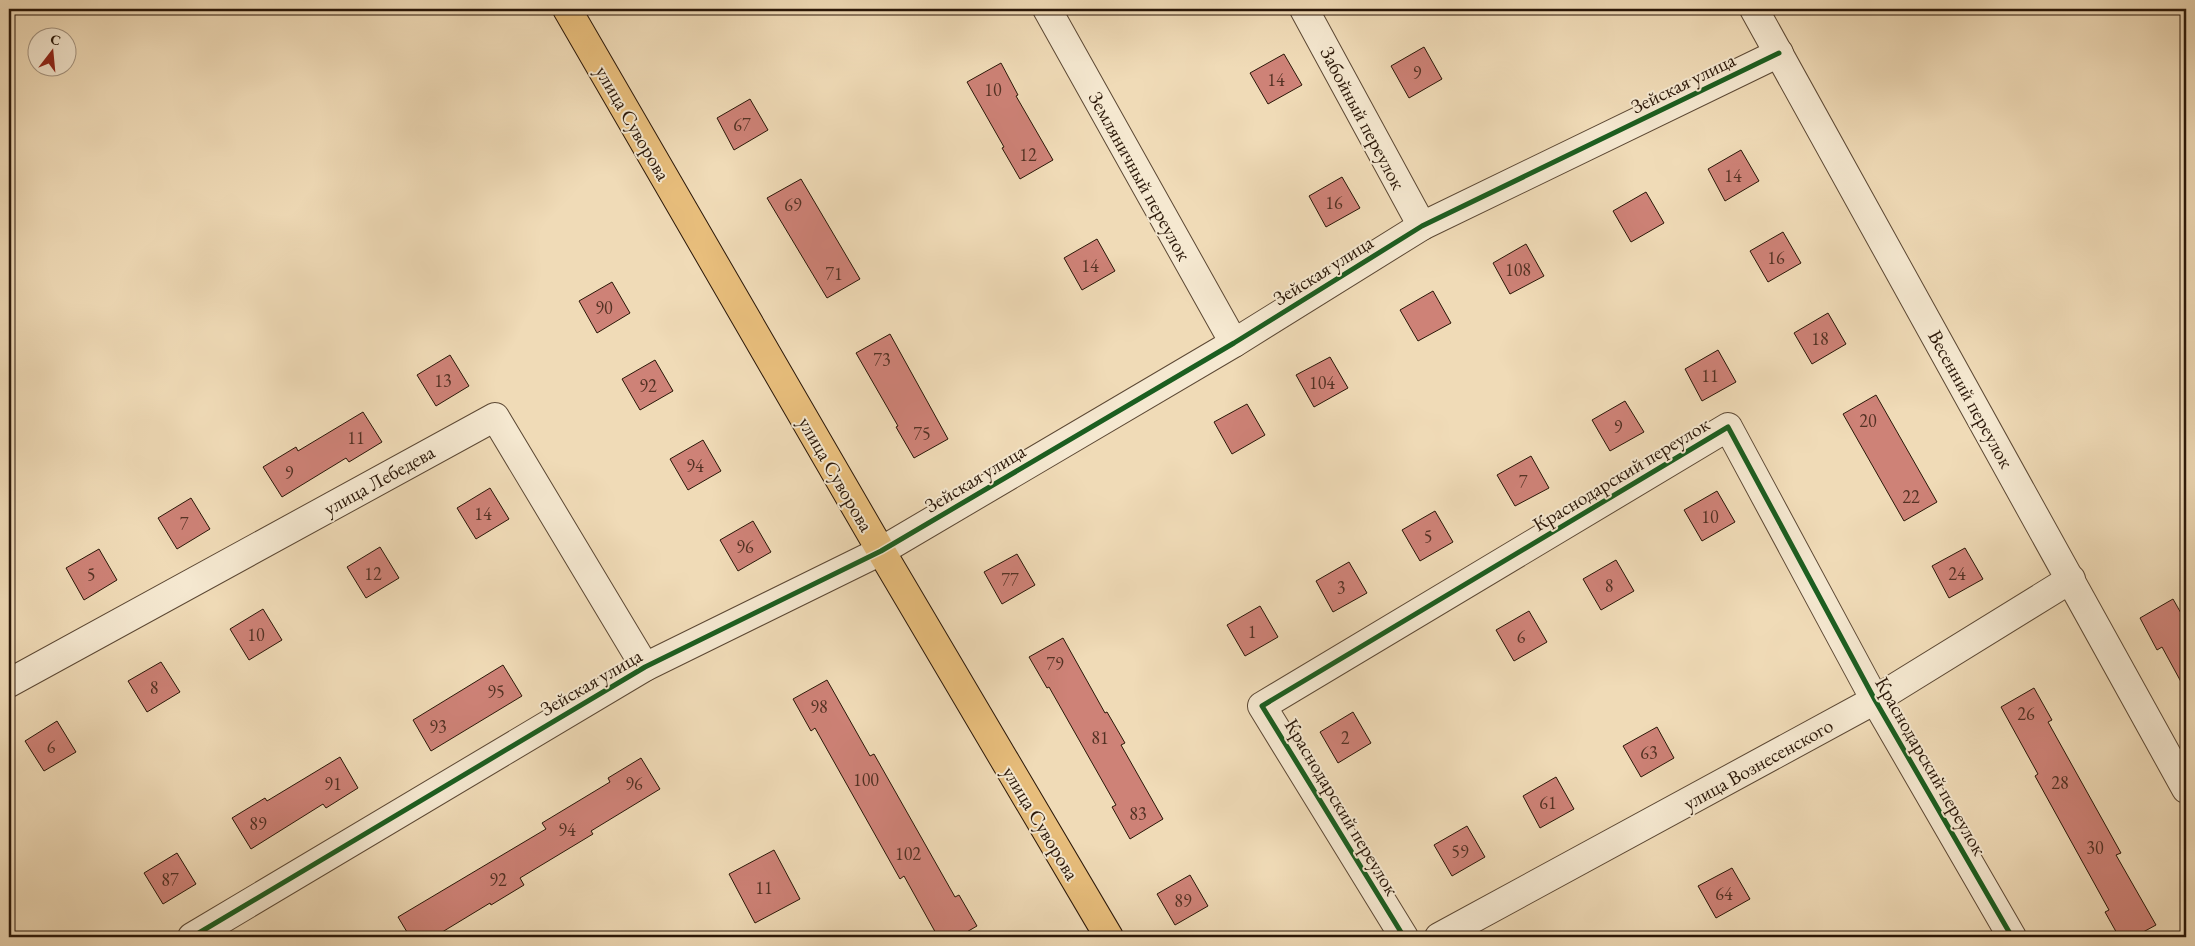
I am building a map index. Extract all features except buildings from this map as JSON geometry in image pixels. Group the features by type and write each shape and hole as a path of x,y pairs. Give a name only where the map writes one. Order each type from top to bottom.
{"main road":[{"name":"улица Суворова","path":"566,9 1108,937"}],"street":[{"name":"Земляничный переулок","path":"1047,9 1234,343"},
{"name":"Забойный переулок","path":"1304,9 1422,226"},
{"name":"Весенний переулок","path":"1754,9 2186,789"},
{"name":"Зейская улица","path":"192,937 645,667 881,551 1234,343 1422,226 1779,53"},
{"name":"улица Лебедева","path":"9,683 495,417 645,667"},
{"name":"Краснодарский переулок","path":"1404,937 1262,706 1728,427 1875,700 2012,937"},
{"name":"улица Вознесенского","path":"1439,937 1875,700 2071,579"}],"cycle path":[{"path":"192,937 645,667 881,551 1234,343 1422,226 1779,53"},
{"path":"1404,937 1262,706 1728,427 1875,700 2012,937"}]}
